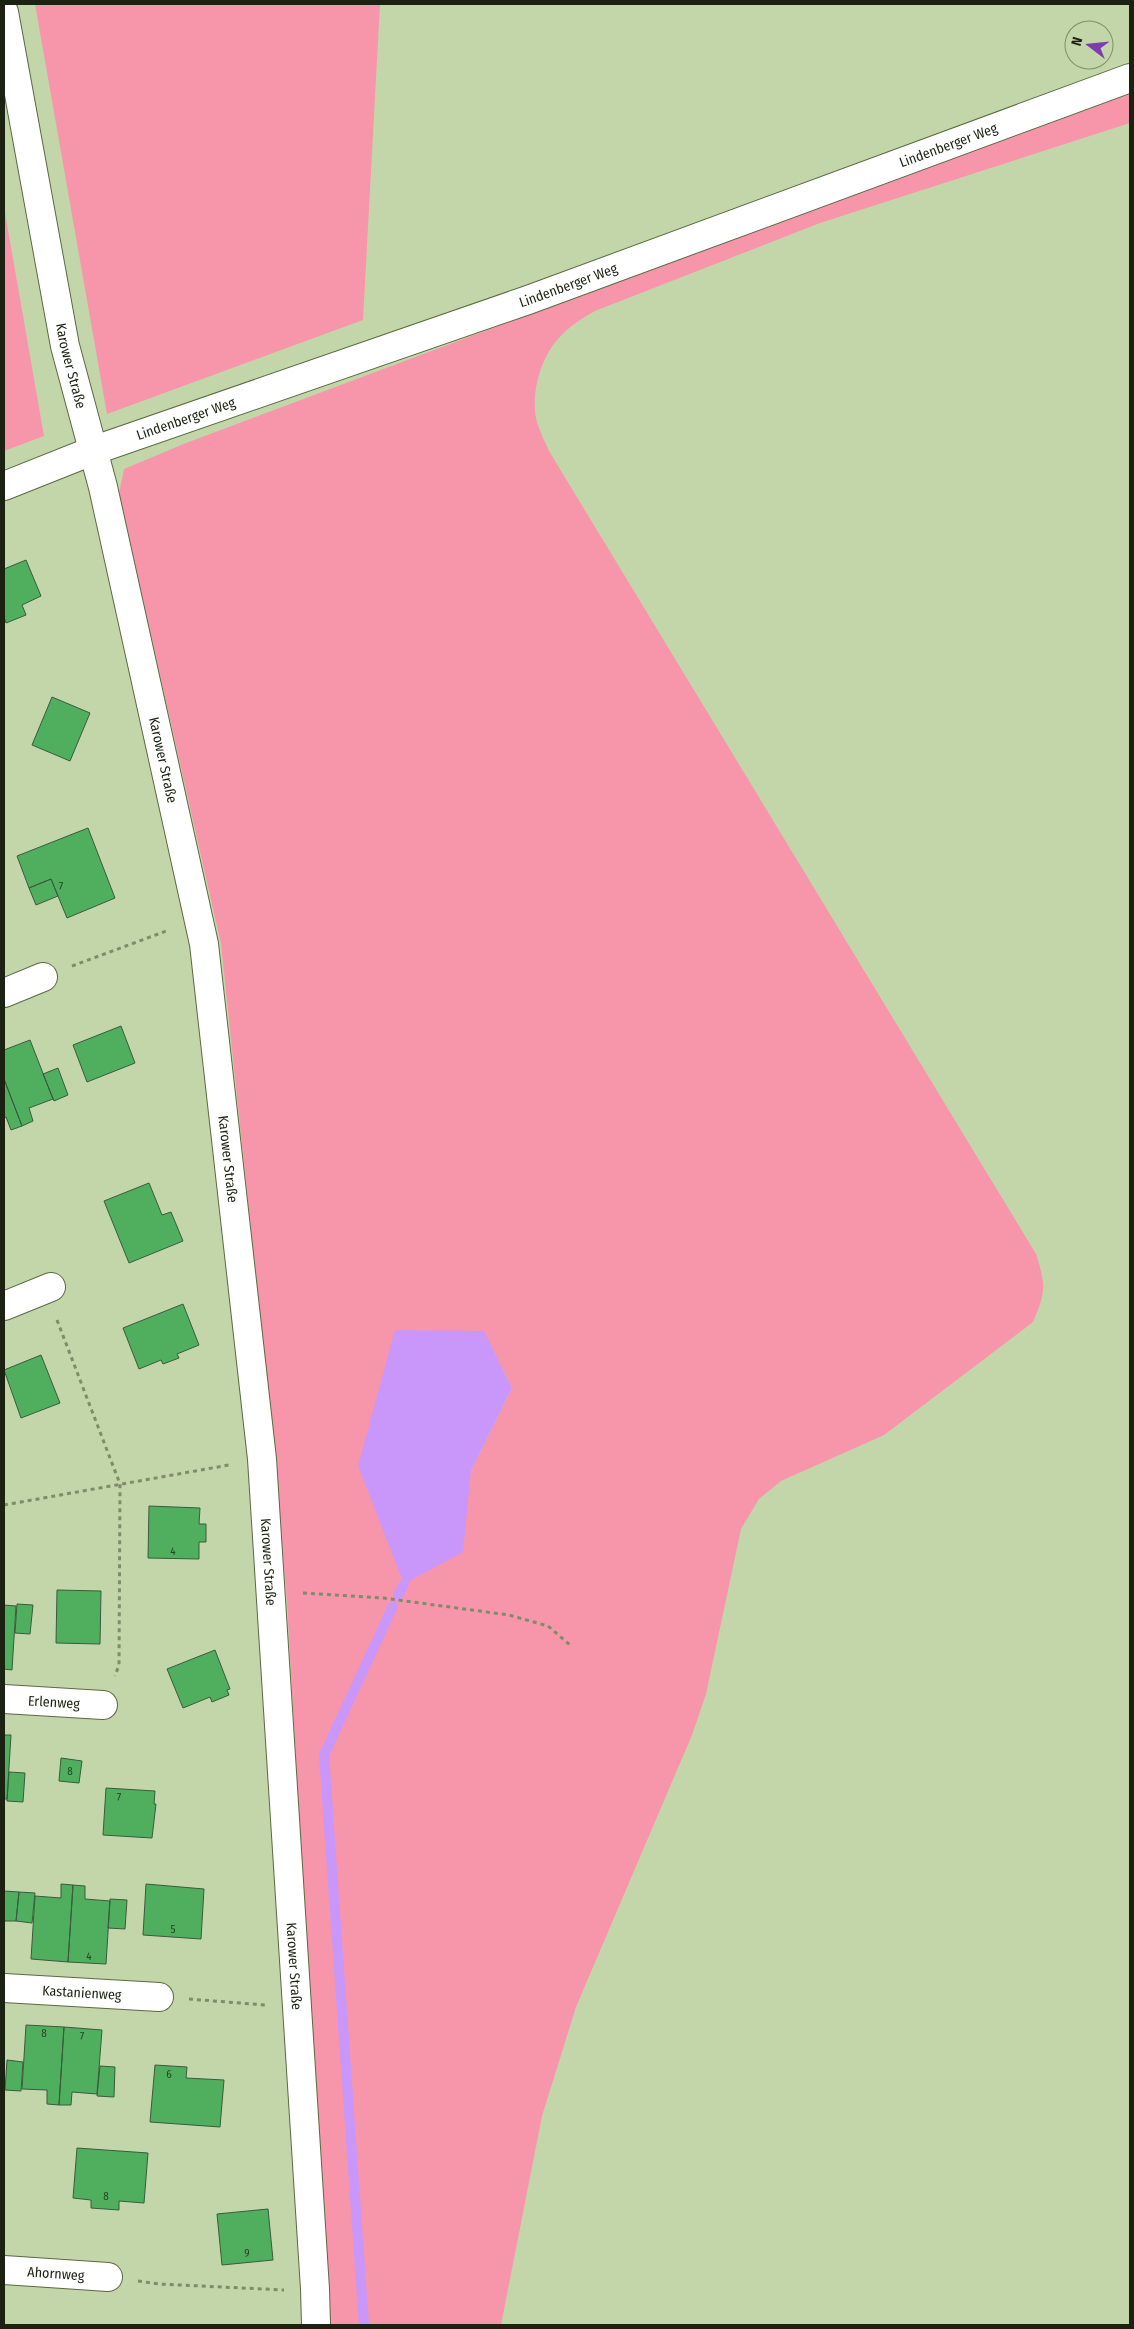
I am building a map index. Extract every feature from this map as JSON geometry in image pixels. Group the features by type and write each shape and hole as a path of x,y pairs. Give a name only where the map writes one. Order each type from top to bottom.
{"street":[{"name":"Karower Straße","path":"4,12 65,346 92,452 103,487 204,944 262,1459 316,2325"},
{"name":"Lindenberger Weg","path":"4,486 92,452 528,300 1130,78"},
{"path":"4,993 43,977"},
{"path":"4,1306 51,1287"},
{"name":"Erlenweg","path":"4,1699 103,1705"},
{"name":"Kastanienweg","path":"4,1988 159,1997"},
{"name":"Ahornweg","path":"4,2270 108,2276"}],"path":[{"path":"43,977 198,919"},
{"path":"51,1287 58,1324 120,1484 119,1664 103,1705"},
{"path":"4,1505 262,1459"},
{"path":"270,1590 383,1598 509,1615 548,1626 570,1645"},
{"path":"159,1997 297,2007"},
{"path":"108,2276 159,2284 289,2290 315,2289"}],"shaded area":[{"path":"35,4 380,4 363,320 107,414"},
{"path":"1130,94 1130,123 820,223 595,311 570,327 552,347 546,357 538,378 535,412 538,426 549,451 1036,1254 1043,1281 1040,1303 1033,1322 884,1435 781,1481 759,1499 741,1529 706,1694 692,1735 576,2007 542,2116 501,2325 328,2325 287,1602 275,1459 221,944 119,494 124,469 186,443 917,169","holes":["395,1330 484,1332 512,1388 471,1471"]},
{"path":"4,207 44,436 4,451"},
{"path":"395,1330 484,1331 512,1388 471,1471 463,1552 404,1584 358,1466"}],"building":[{"path":"26,560 41,596 22,605 26,615 6,623 4,617 4,569"},
{"path":"52,697 90,713 70,761 32,745"},
{"path":"88,828 115,898 67,918 51,879 29,888 17,856"},
{"path":"51,879 58,896 36,905 29,888"},
{"path":"121,1026 135,1063 87,1082 73,1045"},
{"path":"30,1040 53,1099 29,1108 33,1121 22,1126 4,1079 4,1050"},
{"path":"58,1068 68,1095 54,1101 43,1074"},
{"path":"4,1079 22,1126 11,1130 6,1117 4,1118"},
{"path":"149,1183 162,1215 171,1212 183,1241 129,1263 104,1201"},
{"path":"183,1304 199,1345 177,1354 179,1358 163,1364 161,1360 139,1369 123,1328"},
{"path":"41,1355 60,1403 21,1418 4,1370"},
{"path":"149,1506 200,1508 199,1524 206,1524 206,1542 199,1542 199,1559 148,1558"},
{"path":"57,1590 101,1591 100,1644 56,1643"},
{"path":"17,1604 33,1605 30,1634 15,1633"},
{"path":"4,1605 16,1606 12,1670 4,1669"},
{"path":"215,1650 230,1689 227,1690 229,1695 212,1702 210,1697 183,1708 167,1669"},
{"path":"4,1735 11,1735 7,1799 4,1799"},
{"path":"61,1758 82,1761 79,1783 59,1781"},
{"path":"9,1772 25,1773 23,1802 7,1801"},
{"path":"106,1788 155,1791 154,1804 156,1804 152,1838 103,1835"},
{"path":"61,1884 73,1885 68,1962 31,1959 35,1896 61,1898"},
{"path":"146,1884 204,1889 201,1939 143,1935"},
{"path":"73,1885 85,1886 85,1899 110,1901 106,1964 68,1962"},
{"path":"4,1891 19,1892 16,1921 4,1921"},
{"path":"19,1892 35,1893 32,1923 16,1921"},
{"path":"110,1899 127,1900 125,1929 108,1928"},
{"path":"26,2025 64,2027 59,2105 47,2104 47,2090 22,2089"},
{"path":"64,2027 102,2030 97,2094 72,2092 71,2105 59,2105"},
{"path":"7,2060 23,2062 21,2091 5,2090"},
{"path":"155,2065 187,2067 186,2078 224,2080 220,2127 150,2122"},
{"path":"100,2066 115,2067 114,2097 97,2096"},
{"path":"77,2148 148,2153 144,2203 119,2201 119,2210 91,2208 91,2200 73,2198"},
{"path":"268,2209 273,2260 222,2265 217,2214"}],"waterway":[{"path":"398,1596 404,1584"},
{"path":"364,2325 324,1755 393,1606"}]}
